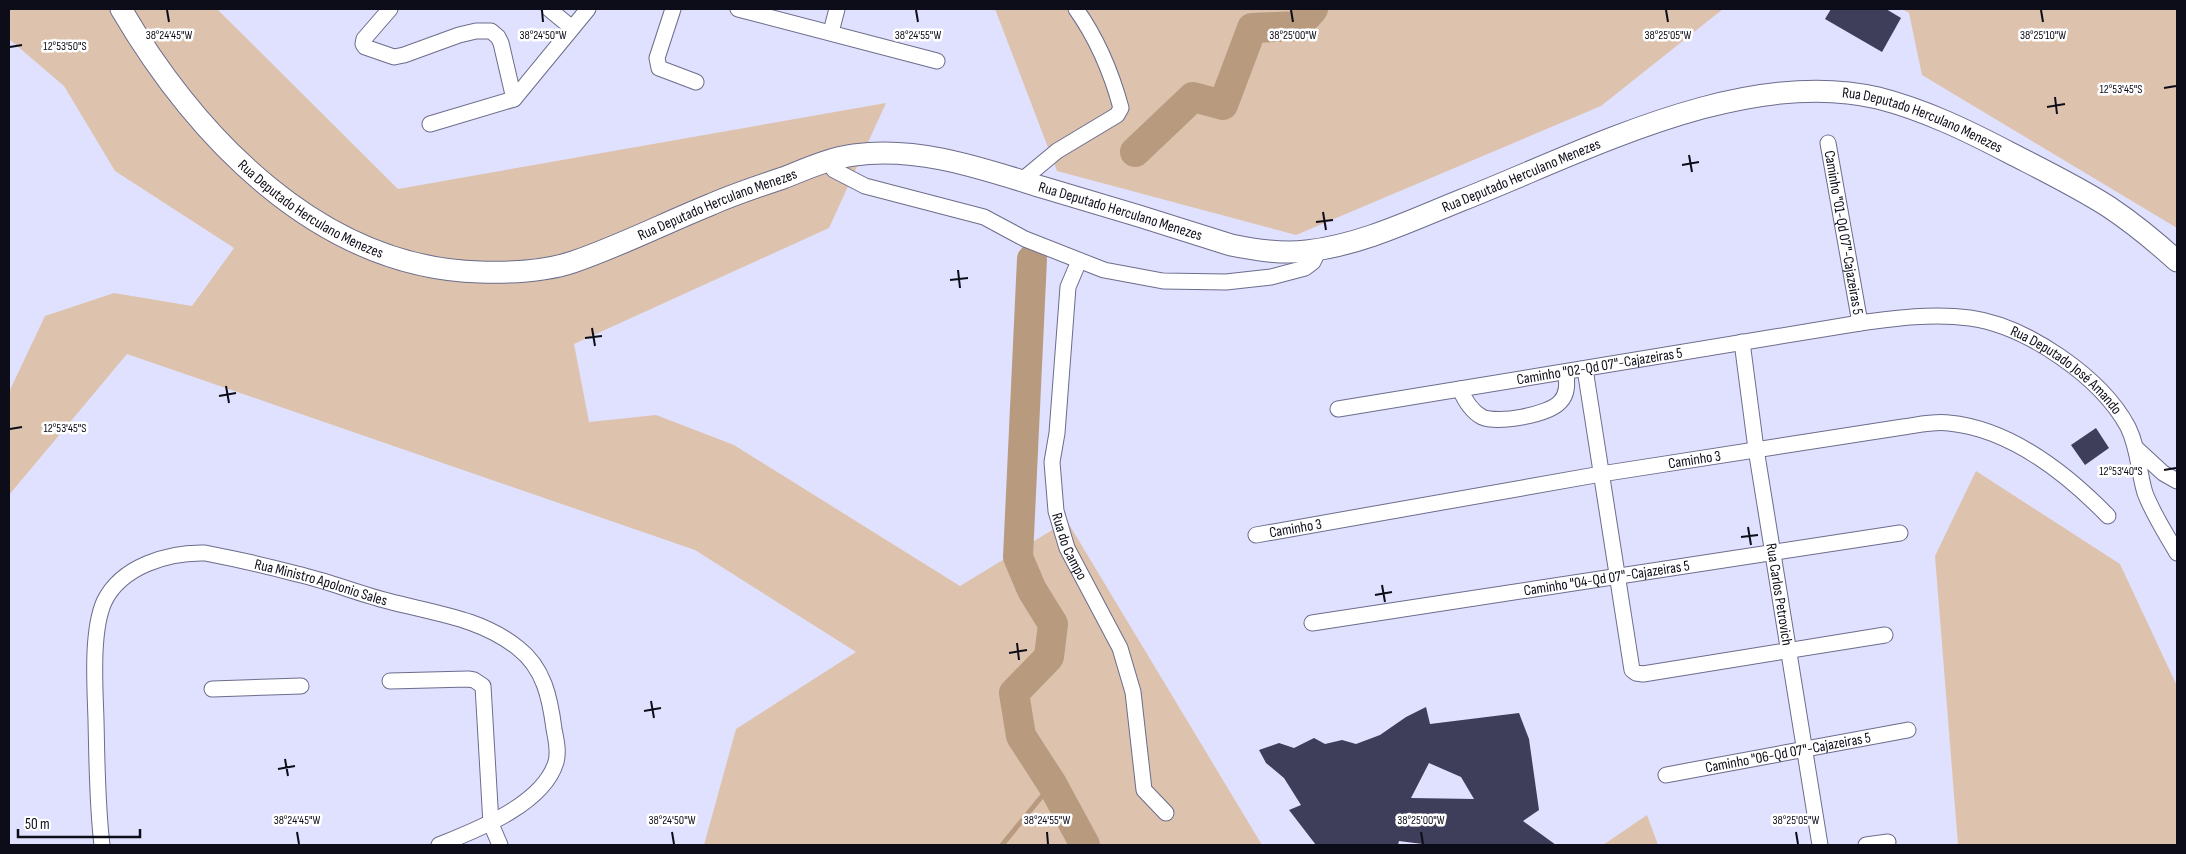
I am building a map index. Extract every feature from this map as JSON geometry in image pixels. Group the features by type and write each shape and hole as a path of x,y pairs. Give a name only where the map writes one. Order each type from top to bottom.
{"main road":[{"name":"Rua Deputado Herculano Menezes","path":"121,9 142,44 193,113 221,144 279,194 306,214 359,245 385,256 444,270 506,273 552,268 597,254 712,203 828,161 853,155 904,153 938,158 1021,181 1231,245 1262,251 1290,252 1319,249 1347,243 1399,225 1606,141 1674,116 1707,106 1777,93 1812,90 1877,98 1913,108 1970,132 2110,208 2177,261"}],"street":[{"path":"390,9 364,39 363,45 394,57 459,35 476,31 491,31 498,37 501,44 514,99"},
{"path":"549,9 572,28"},
{"path":"430,124 514,99 588,9"},
{"path":"673,9 657,58 657,65 659,68 696,82"},
{"path":"738,9 937,61"},
{"path":"831,32 837,9"},
{"path":"1021,181 1057,151 1118,115 1122,108 1113,76 1098,44 1076,9"},
{"name":"Caminho \"01-Qd 07\"-Cajazeiras 5","path":"1828,143 1860,323"},
{"path":"828,161 834,170 865,186 984,217 1025,239 1079,262 1104,270 1163,281 1226,282 1271,277 1305,268 1312,262 1319,249"},
{"name":"Rua do Campo","path":"1079,262 1068,287 1057,433 1052,462 1054,497 1067,548 1103,615 1122,657 1133,692 1144,790 1166,813"},
{"name":"Rua Deputado José Amando","path":"1860,323 1914,316 1970,318 2012,331 2053,354 2100,389 2116,407 2137,449 2145,493 2177,553"},
{"name":"Caminho \"02-Qd 07\"-Cajazeiras 5","path":"1338,409 1860,323"},
{"name":"Rua Carlos Petrovich","path":"1742,342 1756,449 1820,845"},
{"path":"1586,369 1628,654 1632,670 1636,673 1644,674 1885,635"},
{"path":"1460,390 1474,412 1491,420 1544,412 1554,408 1562,401 1568,386 1566,372"},
{"name":"Caminho 3","path":"1256,535 1601,474 1756,449 1947,422 1995,434 2047,462 2080,487 2108,516"},
{"path":"2137,449 2163,474 2177,481"},
{"name":"Caminho \"04-Qd 07\"-Cajazeiras 5","path":"1312,623 1900,533"},
{"name":"Rua Ministro Apolonio Sales","path":"102,845 95,700 96,650 100,616 105,602 116,587 138,569 170,555 192,552 205,552 299,574 387,601 466,620 482,626 518,648 529,658 546,684 558,753 553,770 536,792 491,824 439,845"},
{"path":"390,681 468,679 474,680 483,686 491,824 500,845"},
{"path":"212,689 301,686"},
{"name":"Caminho \"06-Qd 07\"-Cajazeiras 5","path":"1666,775 1908,730"},
{"path":"1866,845 1888,842"}],"shaded area":[{"path":"9,9 217,9 398,189 886,103 829,228 574,344 589,422 656,415 734,445 960,586 1067,521 1262,845 704,845 736,729 856,652 695,550 127,354 9,495 9,392 45,316 114,293 192,306 234,248 115,171 64,86 9,39"},
{"path":"995,9 1723,9 1601,106 1296,235 1057,171"},
{"path":"1902,9 2177,9 2177,228 1922,75 1909,13"},
{"path":"1976,471 2120,564 2177,686 2177,845 1958,845 1935,556"},
{"path":"1647,815 1658,845 1603,845"}],"building":[{"path":"1831,9 1886,9 1901,18 1882,52 1825,19"},
{"path":"2096,428 2109,448 2085,465 2071,445"},
{"path":"1426,707 1430,724 1519,713 1529,739 1539,810 1523,821 1556,845 1430,845 1399,841 1398,845 1316,845 1289,810 1301,805 1284,778 1266,763 1259,750 1279,743 1294,748 1314,738 1325,744 1342,740 1356,744 1380,735 1406,717","holes":["1429,763 1461,777 1474,799 1411,798"]}],"waterway":[{"path":"1135,152 1193,97 1223,105 1252,28 1298,26 1313,9"},
{"path":"1032,259 1018,557 1032,590 1053,624 1049,657 1014,693 1021,736 1052,784 1085,845"},
{"path":"1002,845 1052,784"}]}
